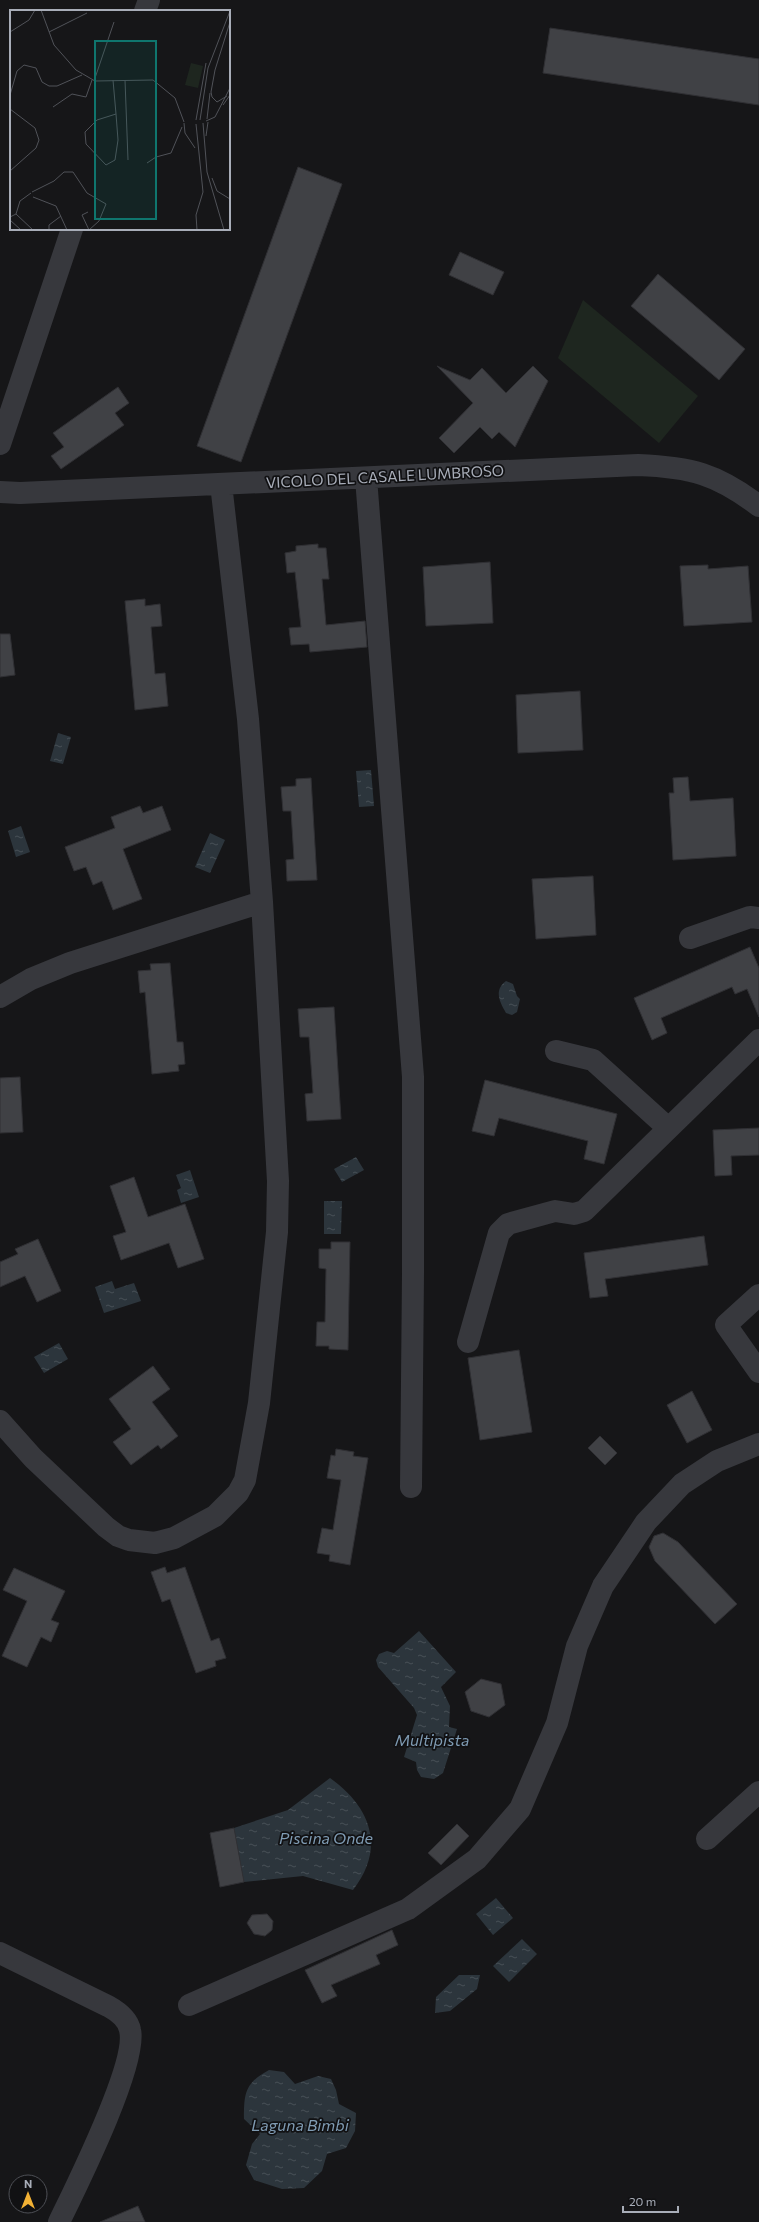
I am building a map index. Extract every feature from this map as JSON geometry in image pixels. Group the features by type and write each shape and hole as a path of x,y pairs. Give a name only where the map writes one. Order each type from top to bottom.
{"street":[{"path":"145,10 149,0"},
{"path":"0,444 72,230"},
{"name":"VICOLO DEL CASALE LUMBROSO","path":"0,492 20,493 603,466 662,466 691,470 717,478 759,506"},
{"path":"366,478 412,1078 411,1487"},
{"path":"0,1421 33,1458 101,1522 118,1536 129,1540 155,1543 181,1535 215,1516 236,1496 246,1478 259,1403 278,1222 278,1181 262,902 248,719 221,484"},
{"path":"0,997 31,979 70,963 262,902"},
{"path":"690,938 750,917 759,918"},
{"path":"468,1342 499,1233 508,1224 555,1211 574,1214 584,1211 759,1040"},
{"path":"556,1051 593,1060 668,1128"},
{"path":"759,1295 726,1325 759,1372"},
{"path":"189,2005 408,1909 477,1859 520,1810 557,1723 577,1646 597,1599 603,1586 646,1522 682,1484 717,1461 759,1444"},
{"path":"707,1839 759,1792"},
{"path":"0,1953 108,2006 122,2017 130,2028 130,2048 122,2075 92,2155 59,2222"}],"shaded area":[{"path":"583,300 698,396 659,443 558,358"}],"water":[{"path":"58,733 71,737 63,764 50,761"},
{"path":"371,770 374,806 359,807 356,771"},
{"path":"21,826 30,852 16,857 8,831"},
{"path":"210,833 225,840 210,873 195,867"},
{"path":"506,981 513,984 517,996 520,999 517,1012 512,1015 506,1013 499,996 500,988"},
{"path":"356,1157 364,1170 342,1182 334,1169"},
{"path":"190,1170 199,1197 181,1203 177,1190 181,1188 176,1175"},
{"path":"324,1201 342,1201 341,1234 324,1234"},
{"path":"112,1281 115,1289 134,1283 141,1301 104,1313 95,1287"},
{"path":"59,1343 68,1359 44,1373 34,1357"},
{"name":"Multipista","path":"419,1631 456,1672 441,1687 450,1706 449,1727 457,1729 443,1773 434,1779 421,1777 417,1770 416,1762 404,1757 417,1715 414,1708 378,1667 376,1660 379,1654 387,1651 394,1653"},
{"name":"Piscina Onde","path":"330,1778 344,1789 356,1802 364,1815 369,1829 371,1844 369,1859 363,1874 353,1890 303,1876 244,1882 234,1828 288,1810"},
{"path":"496,1898 513,1918 493,1935 476,1914"},
{"path":"522,1939 537,1954 509,1982 493,1966"},
{"path":"459,1975 480,1975 477,1989 450,2011 435,2013 436,1997"},
{"name":"Laguna Bimbi","path":"269,2070 284,2072 295,2084 318,2076 331,2079 336,2090 339,2104 356,2113 355,2131 346,2148 327,2154 322,2171 304,2188 282,2189 254,2180 246,2165 252,2144 260,2134 244,2119 246,2095 255,2079"}],"building":[{"path":"550,28 759,59 759,105 543,73"},
{"path":"298,167 342,184 241,462 197,446"},
{"path":"460,252 504,272 493,295 449,275"},
{"path":"658,274 745,349 719,380 631,306"},
{"path":"437,366 470,380 482,368 506,393 533,366 548,381 515,447 499,432 492,439 480,427 454,453 439,438 473,403"},
{"path":"118,387 129,403 115,413 124,425 61,469 51,456 64,447 53,433"},
{"path":"318,544 318,548 326,548 329,579 322,579 326,625 365,621 367,647 310,652 309,644 291,645 289,628 301,627 295,572 287,573 285,553 296,551 296,546"},
{"path":"490,562 493,623 426,626 423,567"},
{"path":"708,565 708,569 748,566 752,622 684,626 680,566"},
{"path":"145,599 145,606 160,604 162,626 151,627 155,674 165,673 168,706 135,710 125,601"},
{"path":"0,634 10,634 15,675 0,677"},
{"path":"580,691 583,750 518,753 516,695"},
{"path":"688,777 690,801 733,798 736,856 673,860 669,793 674,793 673,778"},
{"path":"311,778 317,880 287,881 286,860 294,859 291,811 283,811 281,787 296,786 296,779"},
{"path":"140,806 143,813 162,806 171,830 123,849 142,899 113,910 102,881 93,885 86,867 74,871 65,847 115,828 111,817"},
{"path":"593,876 596,935 536,939 532,879"},
{"path":"750,947 759,968 759,1017 747,989 735,994 732,987 661,1018 667,1033 652,1040 634,998"},
{"path":"170,963 177,1042 183,1042 185,1064 178,1065 179,1071 152,1074 145,992 140,993 138,971 151,970 150,964"},
{"path":"334,1007 341,1119 307,1121 305,1094 313,1093 309,1037 300,1037 298,1009"},
{"path":"20,1077 23,1132 0,1133 0,1078"},
{"path":"485,1080 617,1114 604,1164 584,1159 588,1141 499,1118 494,1136 472,1131"},
{"path":"759,1128 759,1155 731,1156 732,1175 715,1176 713,1130"},
{"path":"134,1177 148,1217 185,1204 204,1259 178,1268 169,1243 121,1260 113,1236 126,1232 110,1186"},
{"path":"704,1236 708,1265 605,1279 608,1296 590,1298 584,1253"},
{"path":"38,1239 61,1291 37,1302 25,1276 0,1287 0,1262 18,1254 15,1249"},
{"path":"331,1242 350,1242 348,1350 329,1349 329,1346 316,1346 317,1322 325,1322 326,1269 319,1268 319,1249 331,1249"},
{"path":"519,1350 532,1432 480,1440 468,1358"},
{"path":"153,1366 170,1389 152,1402 178,1436 161,1449 158,1445 131,1465 113,1442 131,1429 109,1399"},
{"path":"692,1391 712,1430 687,1443 667,1405"},
{"path":"600,1436 617,1453 605,1465 588,1448"},
{"path":"336,1449 354,1452 353,1456 368,1458 350,1565 329,1561 330,1555 317,1553 322,1528 333,1530 341,1480 327,1478 331,1455 335,1456"},
{"path":"663,1533 678,1542 737,1604 715,1624 655,1561 649,1547 654,1536"},
{"path":"165,1567 167,1573 185,1567 211,1641 219,1638 226,1658 215,1661 216,1666 196,1673 170,1599 162,1602 151,1572"},
{"path":"14,1568 65,1591 51,1620 59,1623 51,1642 41,1637 27,1667 2,1656 27,1601 3,1590"},
{"path":"481,1679 501,1684 505,1705 489,1717 471,1711 465,1692"},
{"path":"457,1824 469,1836 441,1865 428,1853"},
{"path":"234,1828 244,1882 220,1887 210,1833"},
{"path":"267,1914 273,1921 272,1930 265,1936 254,1934 247,1923 252,1915"},
{"path":"392,1930 398,1945 376,1955 380,1964 331,1985 337,1996 322,2003 305,1970"},
{"path":"138,2206 145,2222 100,2222"}]}
